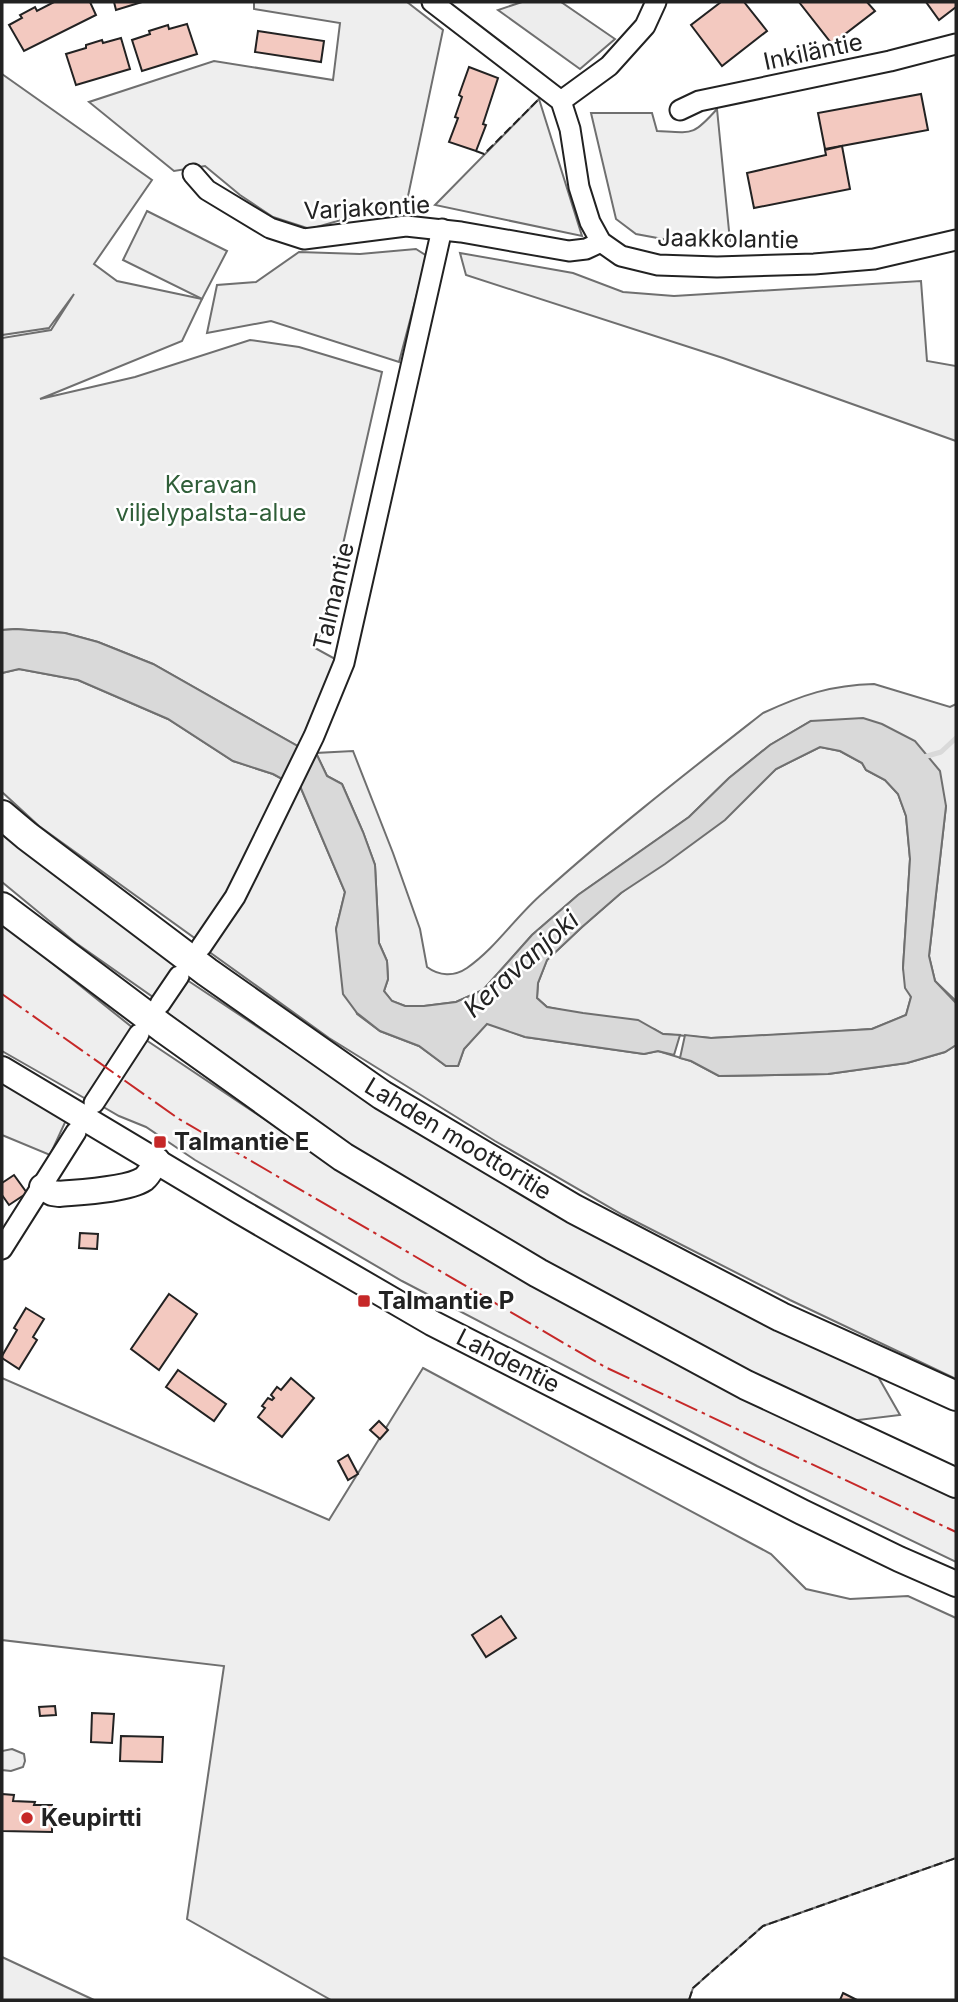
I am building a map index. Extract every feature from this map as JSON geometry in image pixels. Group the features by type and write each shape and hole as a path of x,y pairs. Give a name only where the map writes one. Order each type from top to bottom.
{"highway":[{"name":"Lahden moottoritie","path":"2,815 207,972 382,1096 574,1209 781,1317 956,1396"},
{"path":"2,907 163,1028 343,1157 538,1273 734,1378 956,1483"}],"main road":[{"name":"Lahdentie","path":"2,1069 432,1322 802,1512 956,1584"},
{"path":"42,1187 59,1194 122,1186 143,1180 157,1160"}],"street":[{"path":"432,2 561,101 570,129 579,187 590,222 601,242"},
{"path":"561,101 609,66 645,26 656,2"},
{"name":"Inkiläntie","path":"680,110 699,101 890,61 956,44"},
{"name":"Varjakontie","path":"193,173 207,190 270,228 304,239 406,226 442,229 569,251 586,249 601,242"},
{"name":"Talmantie","path":"201,947 235,898 314,736 344,663 442,229"},
{"name":"Jaakkolantie","path":"601,242 621,256 658,265 718,267 874,259 956,240"},
{"path":"160,1004 179,976"},
{"path":"94,1103 139,1034"},
{"path":"2,1249 76,1132"}],"green space":[{"path":"254,2 407,2 443,30 407,201 310,229 273,217 240,195 205,166 174,171 89,102 214,61 333,80 340,23 254,9"},
{"name":"Keravan viljelypalsta-alue","path":"2,74 152,180 94,264 117,281 202,299 182,341 40,399 135,377 250,340 299,347 382,372 327,615 315,648 337,660 301,748 153,664 98,642 65,633 2,630 2,338 51,330 74,294 49,328 2,335"},
{"path":"539,99 582,236 435,205"},
{"path":"717,109 730,241 717,244 679,242 636,234 616,219 591,113 652,113 657,131 685,132 703,124"},
{"path":"416,249 427,256 399,362 271,321 207,333 217,285 256,282 299,252 360,254"},
{"path":"460,253 573,273 623,292 674,296 921,281 927,361 956,366 956,441 723,358 466,275"},
{"path":"19,669 78,680 168,719 233,761 284,780 230,888 196,939 39,826 2,792 2,673"},
{"path":"874,684 950,707 956,704 956,1001 935,981 929,956 946,806 811,721 770,745 729,778 689,817 578,895 532,935 483,990 456,1002 424,1006 405,1006 392,1001 384,991 388,979 387,961 379,943 375,865 342,784 327,776 316,753 353,751 420,929 427,967 442,974 452,974 462,971 477,960 533,902 570,870 763,713 817,692 844,686"},
{"path":"820,747 840,751 885,780 898,794 906,816 910,859 903,968 911,997 906,1015 872,1029 711,1038 663,1034 654,1029 547,1007 537,998 538,983 547,960 582,927 776,769"},
{"path":"300,786 345,892 336,929 357,1014 380,1031 419,1046 446,1066 458,1066 464,1049 487,1023 525,1037 644,1054 658,1051 691,1061 719,1076 828,1074 907,1063 945,1052 956,1045 956,1379 790,1300 623,1215 495,1141 329,1038 208,951"},
{"path":"2,832 176,965 153,997 76,943 2,882"},
{"path":"2,923 133,1028 86,1099 2,1051"},
{"path":"187,980 389,1114 876,1373 900,1415 850,1421 727,1360 504,1238 355,1150 166,1012"},
{"path":"143,1038 384,1199 527,1281 956,1493 956,1562 757,1466 402,1281 195,1160 146,1127 100,1105"},
{"path":"2,1078 68,1116 50,1155 2,1135"},
{"path":"423,1368 771,1554 806,1589 850,1599 908,1596 956,1618 956,1858 763,1926 693,1988 689,2000 331,2000 187,1919 224,1666 2,1640 2,1378 329,1520"},
{"path":"12,1749 24,1754 23,1767 11,1771 2,1770 2,1751"},
{"path":"2,1957 94,2000 2,2000"}],"shaded area":[{"path":"522,2 561,2 615,39 580,69 498,10"},
{"path":"147,211 227,251 202,299 123,260"}],"water":[{"path":"2,630 65,633 98,642 153,664 301,748 284,780 233,761 168,719 78,680 19,669 2,673"},
{"name":"Keravanjoki","path":"863,718 882,724 915,741 940,771 946,806 929,956 935,981 956,1003 956,1045 945,1052 907,1063 828,1074 719,1076 680,1058 685,1035 711,1038 872,1029 906,1015 911,997 905,988 903,968 910,859 906,816 898,794 885,780 840,751 820,747 776,769 725,820 621,893 547,960 538,983 537,998 547,1007 638,1020 663,1034 680,1035 674,1055 658,1051 644,1054 525,1037 487,1024 464,1049 458,1066 446,1066 419,1046 380,1031 357,1013 343,994 336,929 345,892 300,786 316,753 327,776 342,784 375,865 379,943 387,961 388,979 384,991 392,1001 405,1006 424,1006 456,1002 483,990 532,935 578,895 689,817 729,778 770,745 811,721"}],"building":[{"path":"54,2 90,2 96,15 24,51 9,25 35,7 37,11"},
{"path":"114,2 142,2 116,10"},
{"path":"721,2 744,2 767,31 722,66 691,25"},
{"path":"799,2 867,2 875,11 832,44"},
{"path":"926,2 956,2 956,7 939,20"},
{"path":"187,24 197,54 142,71 132,40 168,25 169,29"},
{"path":"258,31 324,41 321,62 255,52"},
{"path":"121,38 130,69 76,85 66,54 102,40 103,43"},
{"path":"469,67 498,78 476,151 449,142 458,118 455,117 462,97 459,95"},
{"path":"921,94 928,130 825,149 818,113"},
{"path":"842,146 850,189 754,208 747,173 826,155 825,150"},
{"path":"14,1175 27,1193 9,1205 2,1195 2,1183"},
{"path":"80,1233 98,1234 97,1249 79,1248"},
{"path":"169,1294 197,1314 159,1370 131,1349"},
{"path":"26,1308 44,1319 33,1337 37,1340 19,1369 2,1356"},
{"path":"178,1370 226,1404 214,1421 166,1387"},
{"path":"291,1378 314,1398 282,1437 258,1417 268,1398 274,1398 271,1395 277,1387 281,1390"},
{"path":"379,1421 388,1430 380,1439 370,1430"},
{"path":"348,1455 358,1474 348,1480 338,1461"},
{"path":"501,1616 516,1638 486,1657 472,1635"},
{"path":"55,1706 56,1715 40,1716 39,1707"},
{"path":"92,1713 114,1714 112,1743 91,1742"},
{"path":"121,1736 163,1737 162,1762 120,1761"},
{"name":"Keupirtti","path":"2,1794 14,1795 13,1801 52,1805 52,1832 2,1831"},
{"path":"843,1993 857,2000 840,2000"}],"waterway":[{"path":"924,757 941,752 956,738"}],"fence":[{"path":"476,151 484,154 539,99"},
{"path":"689,2000 693,1988 763,1926 956,1858"}],"power":[{"path":"2,994 179,1119 605,1367 956,1532"}],"place":[{"name":"Talmantie E","path":"160,1142"},
{"name":"Talmantie P","path":"364,1301"},
{"name":"Keupirtti","path":"27,1818"}]}
